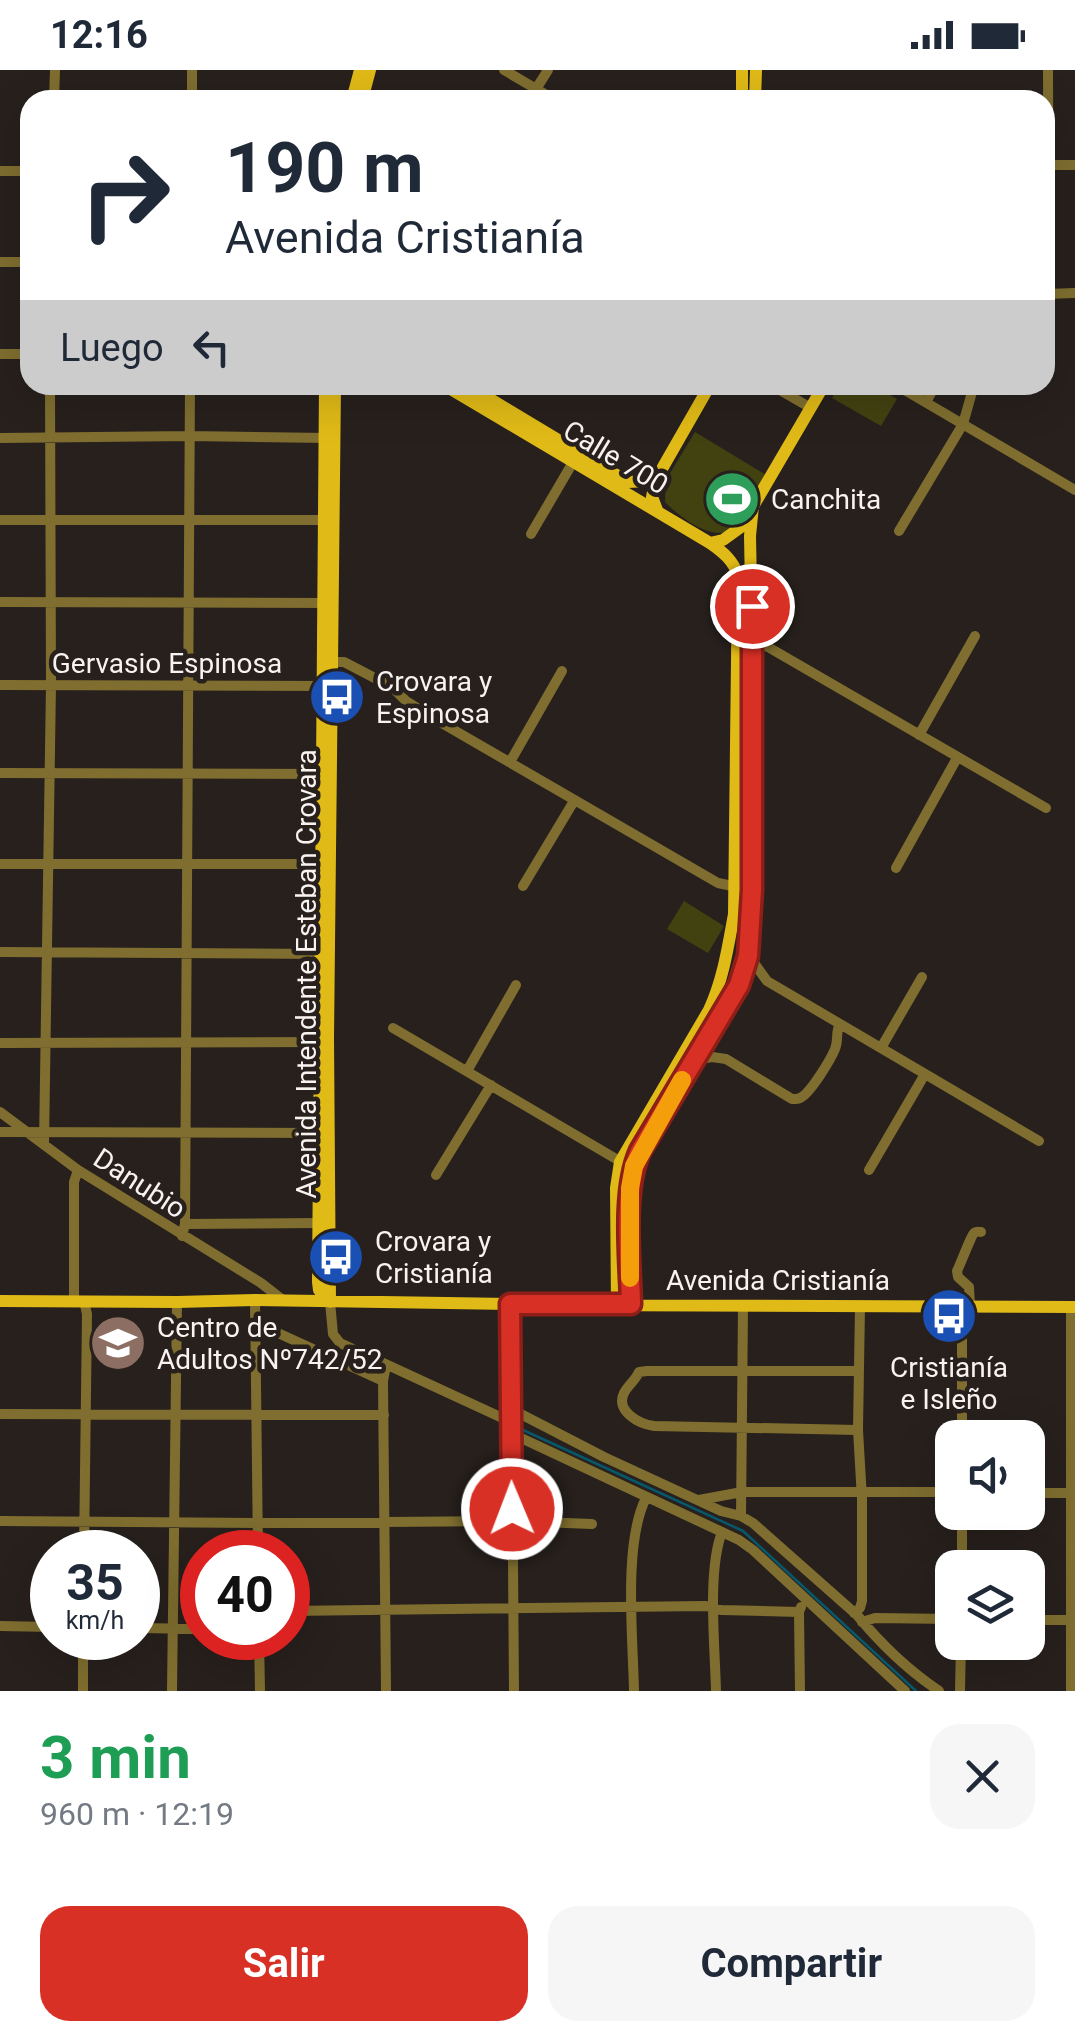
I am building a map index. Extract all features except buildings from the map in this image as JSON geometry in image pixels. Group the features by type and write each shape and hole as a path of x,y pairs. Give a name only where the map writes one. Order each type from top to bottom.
{"main road":[{"name":"Avenida Intendente Esteban Crovara","path":"326,395 329,602 324,1133 330,1302"},
{"name":"Avenida Intendente Esteban Crovara","path":"329,438 334,395"},
{"name":"Calle 700","path":"483,395 710,544"},
{"path":"657,510 652,490 659,472 704,395"},
{"path":"710,544 736,532 819,395"},
{"name":"Calle 700","path":"576,456 628,482 648,480 659,472"},
{"path":"627,1164 640,1151 694,1060 721,1001 734,914 753,506"},
{"path":"624,1304 630,1188 627,1164 721,1001 739,985 748,956 752,890 745,640 736,570 728,557 710,544"},
{"name":"Avenida Intendente Esteban Crovara","path":"328,686 334,662 329,602"},
{"name":"Avenida Intendente Esteban Crovara","path":"324,1133 319,1290 330,1302"},
{"name":"Avenida Cristianía","path":"0,1301 1073,1308"}],"street":[{"path":"504,70 536,89 548,70"},
{"path":"44,1144 50,772 50,395"},
{"path":"190,395 184,1230 319,1223"},
{"path":"788,395 812,408"},
{"path":"914,395 1075,490"},
{"path":"926,402 930,395"},
{"path":"899,531 963,424 971,395"},
{"path":"0,438 329,438"},
{"path":"531,534 576,456"},
{"path":"0,520 329,520"},
{"path":"0,602 329,602"},
{"path":"919,734 975,636"},
{"path":"745,640 768,647 1046,808"},
{"path":"334,662 344,662 392,688 406,701 718,883 752,890"},
{"path":"510,762 562,671"},
{"name":"Gervasio Espinosa","path":"0,684 328,686"},
{"path":"896,868 958,758"},
{"path":"0,773 328,774"},
{"path":"523,886 574,801"},
{"path":"0,864 326,864"},
{"path":"0,952 326,954"},
{"path":"748,956 768,981 1038,1141"},
{"path":"882,1048 922,977"},
{"path":"739,985 768,981"},
{"path":"466,1071 516,985"},
{"path":"694,1060 712,1056 726,1059 796,1099 806,1094 834,1050 840,1024"},
{"path":"393,1028 627,1164"},
{"path":"0,1042 324,1042"},
{"path":"870,1170 925,1074"},
{"path":"436,1176 491,1086"},
{"name":"Danubio","path":"0,1113 78,1170 184,1230 284,1301"},
{"path":"0,1132 324,1133"},
{"path":"78,1170 74,1182 78,1301 86,1314 85,1530"},
{"path":"963,1420 970,1287 956,1272 966,1256 970,1237 982,1232"},
{"path":"258,1530 256,1323 261,1284"},
{"path":"172,1691 177,1302"},
{"path":"330,1302 336,1340 330,1356"},
{"path":"510,1304 514,1691"},
{"path":"741,1516 743,1306"},
{"path":"858,1617 862,1601 860,1306"},
{"path":"1071,1691 1073,1308"},
{"path":"256,1323 383,1381"},
{"path":"336,1340 721,1511 741,1516 762,1529 917,1676 939,1691"},
{"path":"386,1365 386,1691"},
{"path":"858,1430 645,1425 626,1412 622,1398 639,1372 652,1370 859,1371"},
{"path":"0,1414 384,1416"},
{"path":"511,1438 521,1438 753,1550 905,1691"},
{"path":"698,1500 742,1492 935,1492"},
{"path":"1045,1492 1073,1493"},
{"path":"634,1691 633,1540 646,1498"},
{"path":"0,1521 592,1524"},
{"path":"716,1691 714,1608 722,1532"},
{"path":"800,1691 799,1612 806,1601"},
{"path":"310,1611 714,1608 799,1612"},
{"path":"858,1617 935,1619"},
{"path":"1045,1620 1072,1620"},
{"path":"0,1626 30,1627"},
{"path":"160,1628 180,1628"},
{"path":"83,1660 83,1691"},
{"path":"259,1660 260,1691"},
{"path":"960,1691 961,1660"}],"shaded area":[{"path":"890,395 897,399 881,426 832,398"},
{"path":"695,432 766,475 732,530 723,533 705,530 665,502 666,480"},
{"path":"684,901 724,926 708,953 667,929"}],"waterway":[{"path":"523,1430 743,1531 916,1691"}],"slow traffic":[{"path":"630,1278 630,1188 634,1166 682,1080"}],"place":[{"name":"Canchita","path":"732,499"},
{"name":"Crovara y Espinosa","path":"337,697"},
{"name":"Crovara y Cristianía","path":"336,1257"},
{"name":"Cristianía e Isleño","path":"949,1316"},
{"name":"Centro de Adultos Nº742/52","path":"118,1343"}],"route":[{"path":"512,1509 510,1304 631,1304 630,1188 634,1166 739,985 747,964 752,890 752,606"}]}
